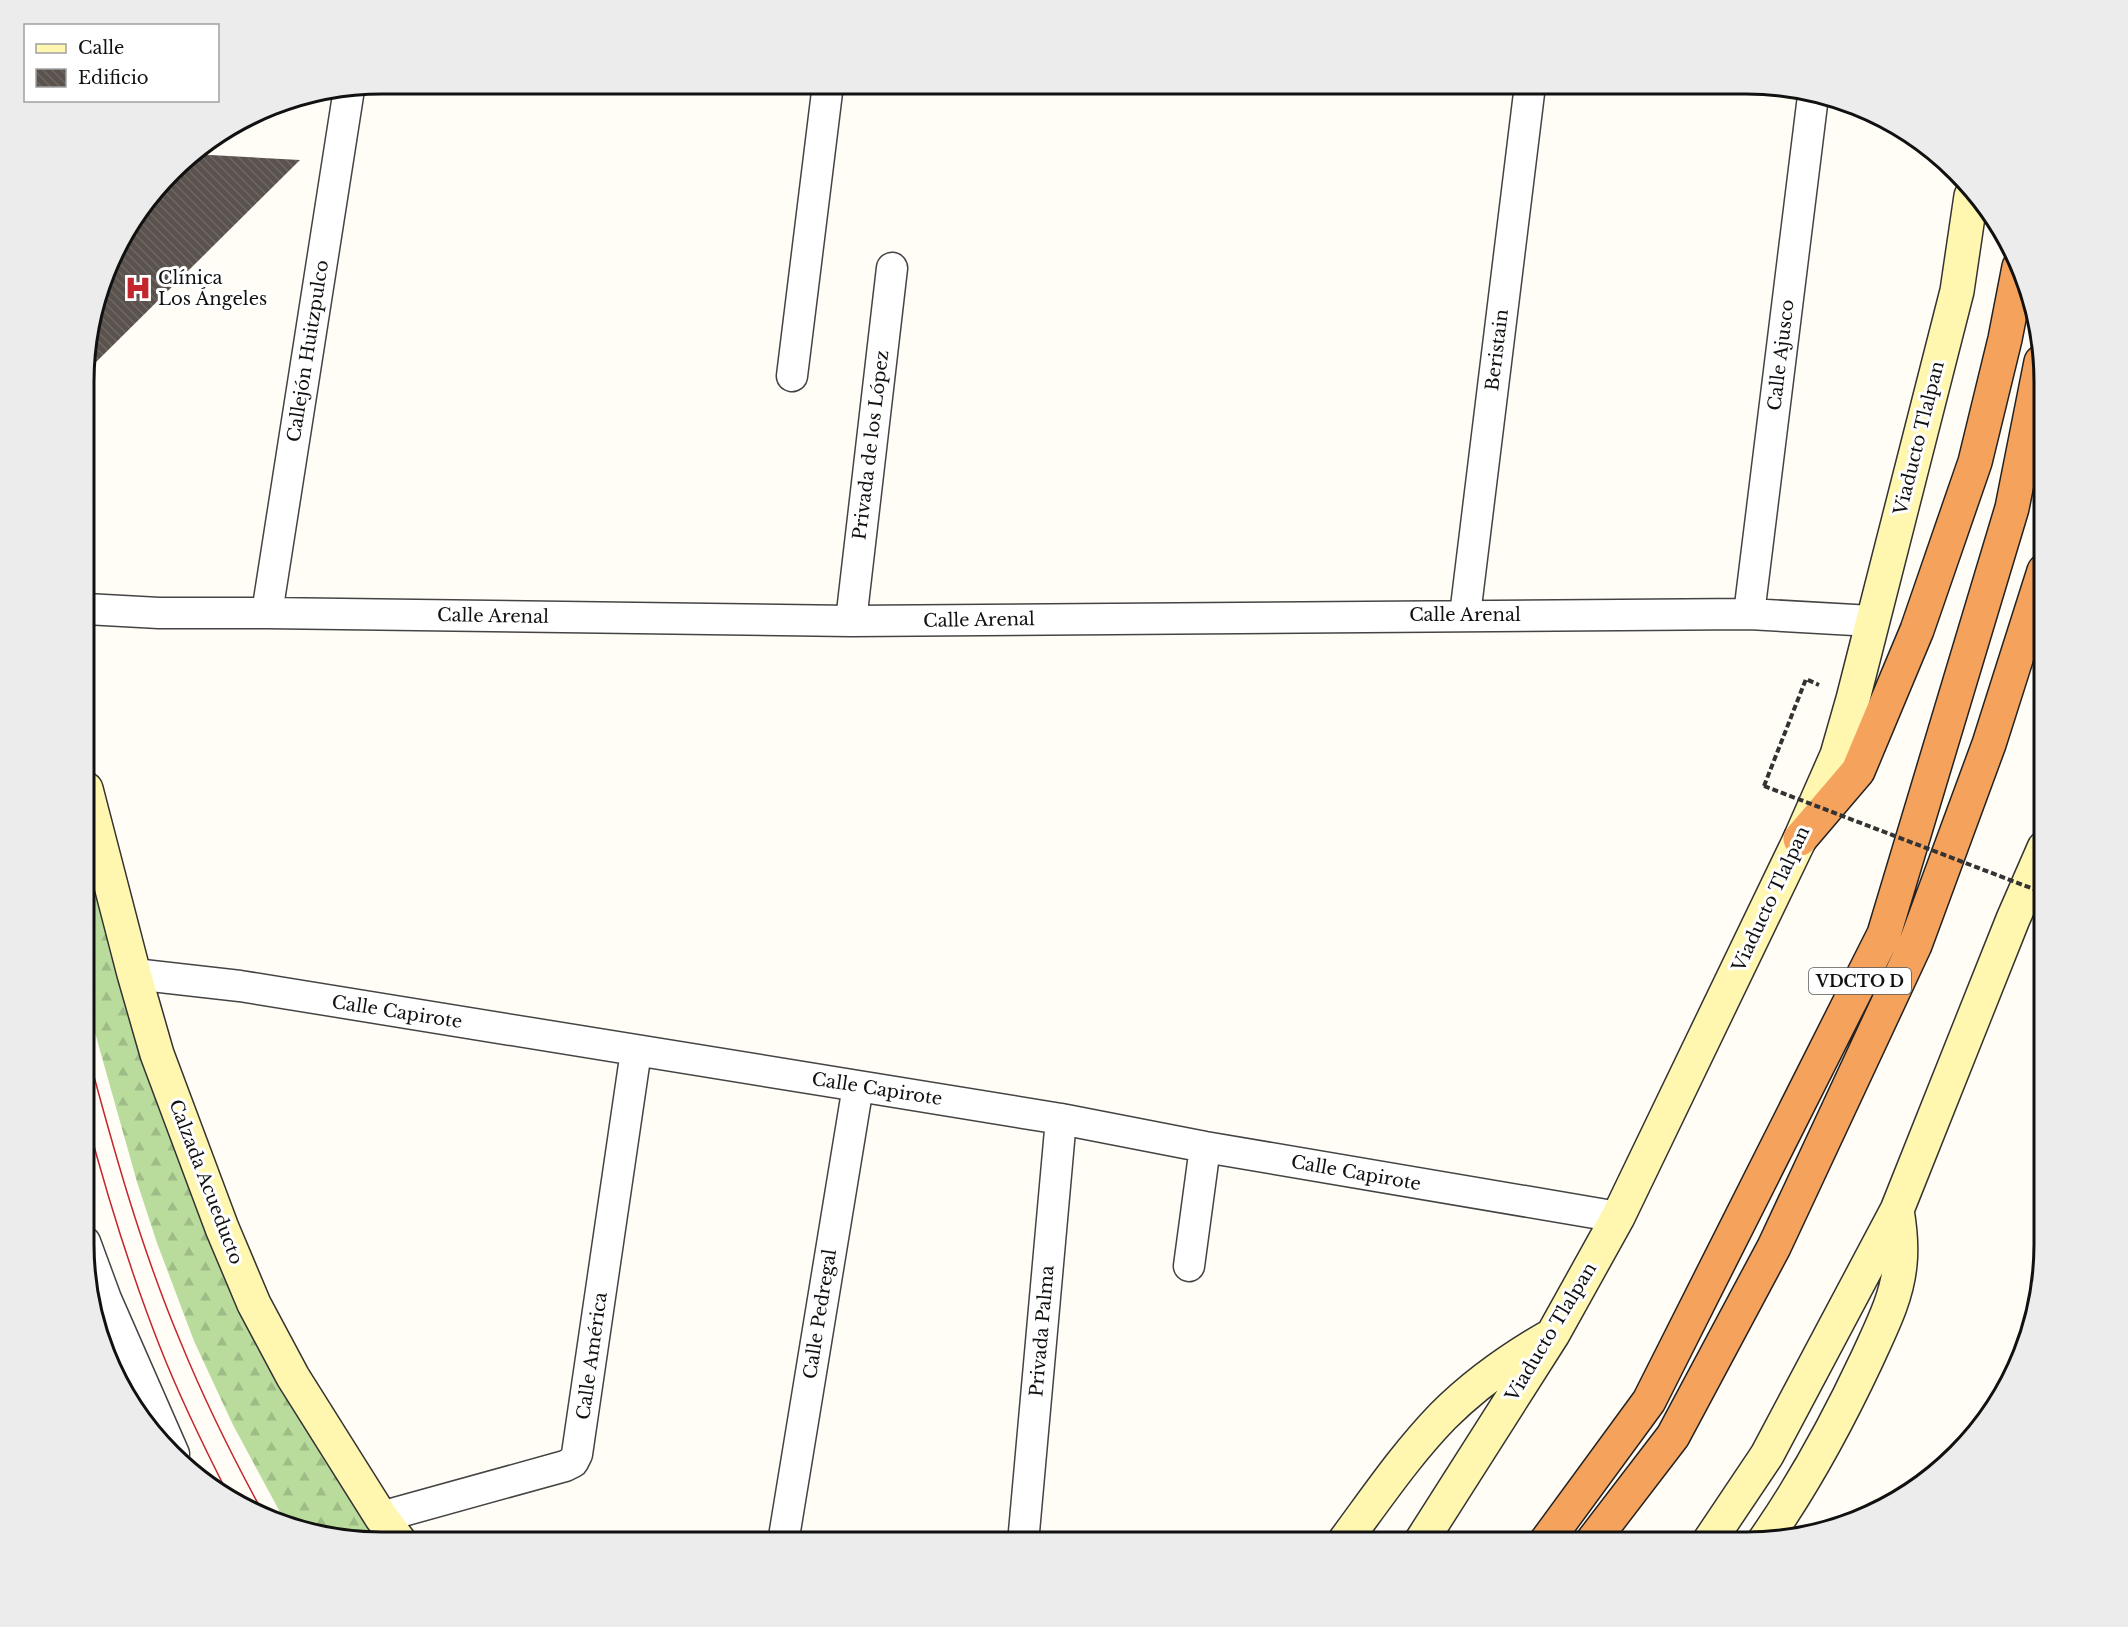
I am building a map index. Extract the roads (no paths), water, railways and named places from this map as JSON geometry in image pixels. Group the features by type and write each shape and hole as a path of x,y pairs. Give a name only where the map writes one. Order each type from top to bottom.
{"highway":[{"path":"1800,839 1858,771 1917,630 1975,462 2005,339 2016,283"},
{"name":"VDCTO D","path":"1553,1532 1649,1401 1884,934 2012,508 2034,401"},
{"name":"VDCTO D","path":"1599,1532 1673,1436 1774,1247 1915,945 1989,744 2034,602"}],"main road":[{"name":"Viaducto Tlalpan","path":"1427,1532 1553,1334 1618,1217 1800,839 1837,754 1957,291 1970,202"},
{"name":"Calzada Acueducto","path":"94,820 157,1054 222,1228 254,1304 293,1377 392,1532"},
{"path":"1715,1532 1767,1455 1897,1210 2034,871"},
{"path":"1770,1531 1813,1461 1851,1392 1884,1322 1894,1294 1900,1265 1901,1237 1897,1210"},
{"path":"1351,1532 1413,1450 1444,1415 1478,1384 1514,1357 1553,1334"}],"street":[{"path":"792,376 827,94"},
{"name":"Beristain","path":"1465,615 1529,94"},
{"name":"Callejón Huitzpulco","path":"267,613 348,97"},
{"name":"Calle Ajusco","path":"1749,614 1812,102"},
{"name":"Privada de los López","path":"851,621 892,268"},
{"name":"Calle Arenal","path":"94,609 159,613 851,621 1749,614 1872,621"},
{"name":"Calle Capirote","path":"134,974 240,986 1061,1119 1205,1147 1618,1217"},
{"name":"Calle América","path":"381,1517 565,1466 573,1461 577,1454 636,1051"},
{"name":"Calle Pedregal","path":"785,1532 858,1086"},
{"name":"Privada Palma","path":"1024,1532 1061,1119"},
{"path":"1189,1266 1205,1147"},
{"path":"96,1271 165,1434"}],"tram line":[{"path":"94,1076 128,1194 166,1306 211,1411 259,1505"},
{"path":"94,1146 119,1231 149,1318 184,1404 223,1485"}],"place":[{"name":"Clínica Los Ángeles","path":"138,288"}]}
